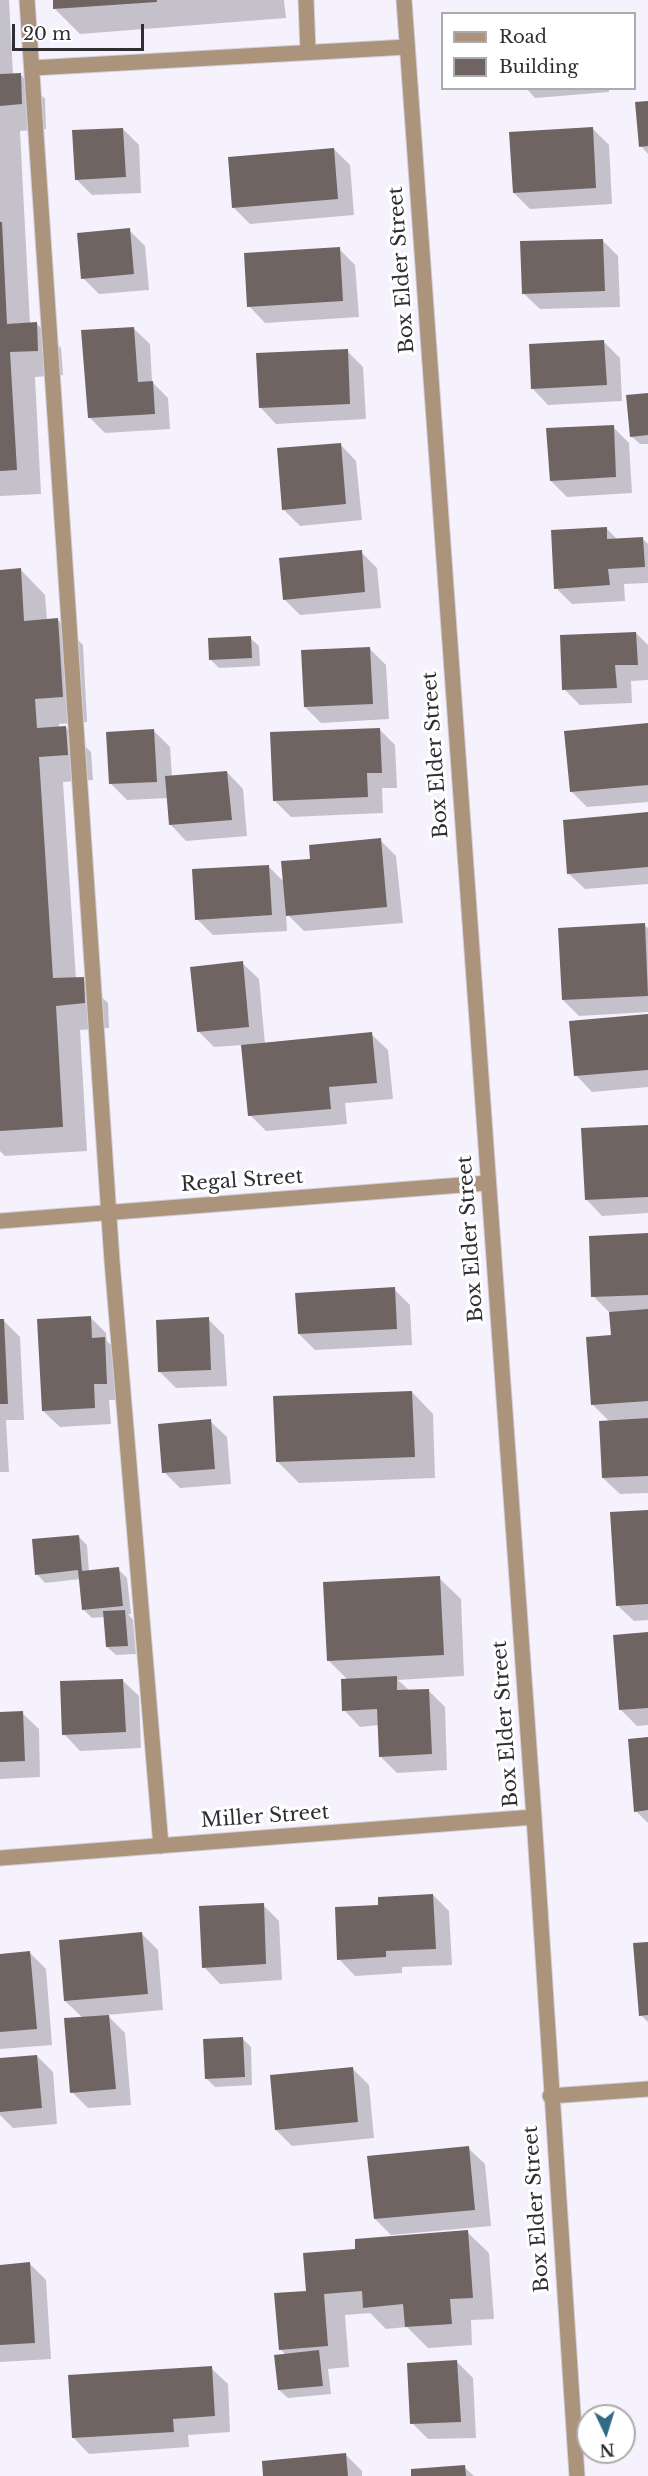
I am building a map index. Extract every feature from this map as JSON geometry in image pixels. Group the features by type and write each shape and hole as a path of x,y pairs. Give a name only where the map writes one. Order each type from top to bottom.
{"street":[{"path":"27,0 109,1213 161,1846"},
{"path":"306,0 308,52"},
{"name":"Box Elder Street","path":"404,0 534,1817 550,2096 577,2476"},
{"path":"32,68 407,47"},
{"name":"Regal Street","path":"0,1221 488,1183"},
{"name":"Miller Street","path":"0,1858 534,1817"},
{"path":"550,2096 648,2089"}],"building":[{"path":"53,0 157,0 157,2 53,9"},
{"path":"21,73 22,104 0,106 0,74"},
{"path":"648,101 648,146 639,147 635,102"},
{"path":"593,127 596,188 513,193 509,132"},
{"path":"123,128 126,177 75,180 72,130"},
{"path":"334,148 338,199 232,208 228,157"},
{"path":"0,222 2,222 7,324 37,322 38,351 10,352 17,470 0,471"},
{"path":"130,228 134,274 81,279 77,233"},
{"path":"603,239 605,291 522,294 520,241"},
{"path":"340,247 343,301 247,307 244,253"},
{"path":"134,327 138,382 153,381 155,414 88,418 81,330"},
{"path":"604,340 607,385 531,389 529,344"},
{"path":"348,349 350,404 259,408 256,353"},
{"path":"648,393 648,435 630,437 626,395"},
{"path":"614,425 616,477 550,481 546,428"},
{"path":"341,443 346,504 282,510 277,448"},
{"path":"607,527 607,539 643,537 645,567 608,569 610,585 554,589 551,530"},
{"path":"362,550 365,592 283,600 279,558"},
{"path":"21,568 24,621 58,618 63,697 35,699 37,728 66,726 68,755 39,757 53,978 84,977 85,1003 56,1006 63,1127 0,1131 0,570"},
{"path":"636,632 638,665 615,665 617,688 562,690 560,635"},
{"path":"251,636 252,658 209,660 208,638"},
{"path":"370,647 373,704 304,707 301,650"},
{"path":"648,723 648,785 570,792 564,731"},
{"path":"380,728 382,773 367,773 368,797 273,801 270,732"},
{"path":"154,729 157,782 109,784 106,732"},
{"path":"227,771 232,820 169,825 165,776"},
{"path":"648,812 648,867 567,874 563,820"},
{"path":"381,838 387,907 286,916 281,861 310,859 309,845"},
{"path":"269,865 272,915 195,920 192,869"},
{"path":"645,923 648,996 562,1000 558,928"},
{"path":"243,961 249,1027 197,1032 190,967"},
{"path":"648,1014 648,1070 574,1076 569,1021"},
{"path":"372,1032 377,1083 329,1087 331,1109 248,1116 241,1045"},
{"path":"648,1125 648,1197 585,1200 581,1128"},
{"path":"648,1233 648,1295 591,1297 589,1236"},
{"path":"395,1287 397,1329 298,1334 295,1293"},
{"path":"648,1309 648,1401 591,1405 586,1337 611,1335 609,1312"},
{"path":"91,1316 92,1338 105,1337 107,1384 94,1384 95,1408 42,1411 37,1319"},
{"path":"209,1317 211,1370 158,1372 156,1320"},
{"path":"0,1319 4,1319 8,1404 0,1404"},
{"path":"412,1391 415,1457 276,1462 273,1396"},
{"path":"648,1418 648,1476 602,1478 599,1421"},
{"path":"211,1419 215,1469 162,1473 158,1424"},
{"path":"648,1510 648,1604 616,1606 610,1512"},
{"path":"79,1535 82,1571 119,1567 123,1606 82,1610 78,1570 35,1575 32,1539"},
{"path":"440,1576 444,1655 327,1661 323,1582"},
{"path":"125,1610 128,1646 106,1647 103,1611"},
{"path":"648,1632 648,1708 619,1710 613,1635"},
{"path":"397,1676 397,1690 429,1689 432,1754 379,1757 377,1709 342,1711 341,1679"},
{"path":"123,1679 126,1732 62,1735 60,1681"},
{"path":"23,1711 25,1761 0,1762 0,1712"},
{"path":"648,1737 648,1810 634,1812 628,1739"},
{"path":"433,1894 436,1949 386,1951 386,1957 337,1960 335,1907 378,1905 378,1897"},
{"path":"264,1903 266,1964 202,1968 199,1906"},
{"path":"142,1932 148,1994 64,2001 59,1940"},
{"path":"648,1942 648,2015 639,2016 633,1943"},
{"path":"30,1951 37,2029 0,2032 0,1954"},
{"path":"109,2015 116,2089 70,2093 64,2018"},
{"path":"243,2037 245,2077 205,2079 203,2039"},
{"path":"37,2055 42,2108 0,2112 0,2058"},
{"path":"353,2067 358,2122 275,2130 270,2075"},
{"path":"469,2146 475,2210 374,2219 367,2156"},
{"path":"468,2230 473,2298 450,2299 452,2324 405,2327 403,2304 363,2308 362,2291 324,2294 328,2346 279,2350 274,2293 306,2291 303,2253 355,2249 355,2239"},
{"path":"30,2262 35,2343 0,2345 0,2265"},
{"path":"319,2350 323,2386 278,2390 274,2355"},
{"path":"457,2360 461,2422 410,2424 407,2363"},
{"path":"212,2366 215,2416 173,2419 174,2432 72,2438 68,2375"},
{"path":"346,2453 348,2476 263,2476 262,2461"},
{"path":"465,2465 466,2476 411,2476 411,2469"}]}
